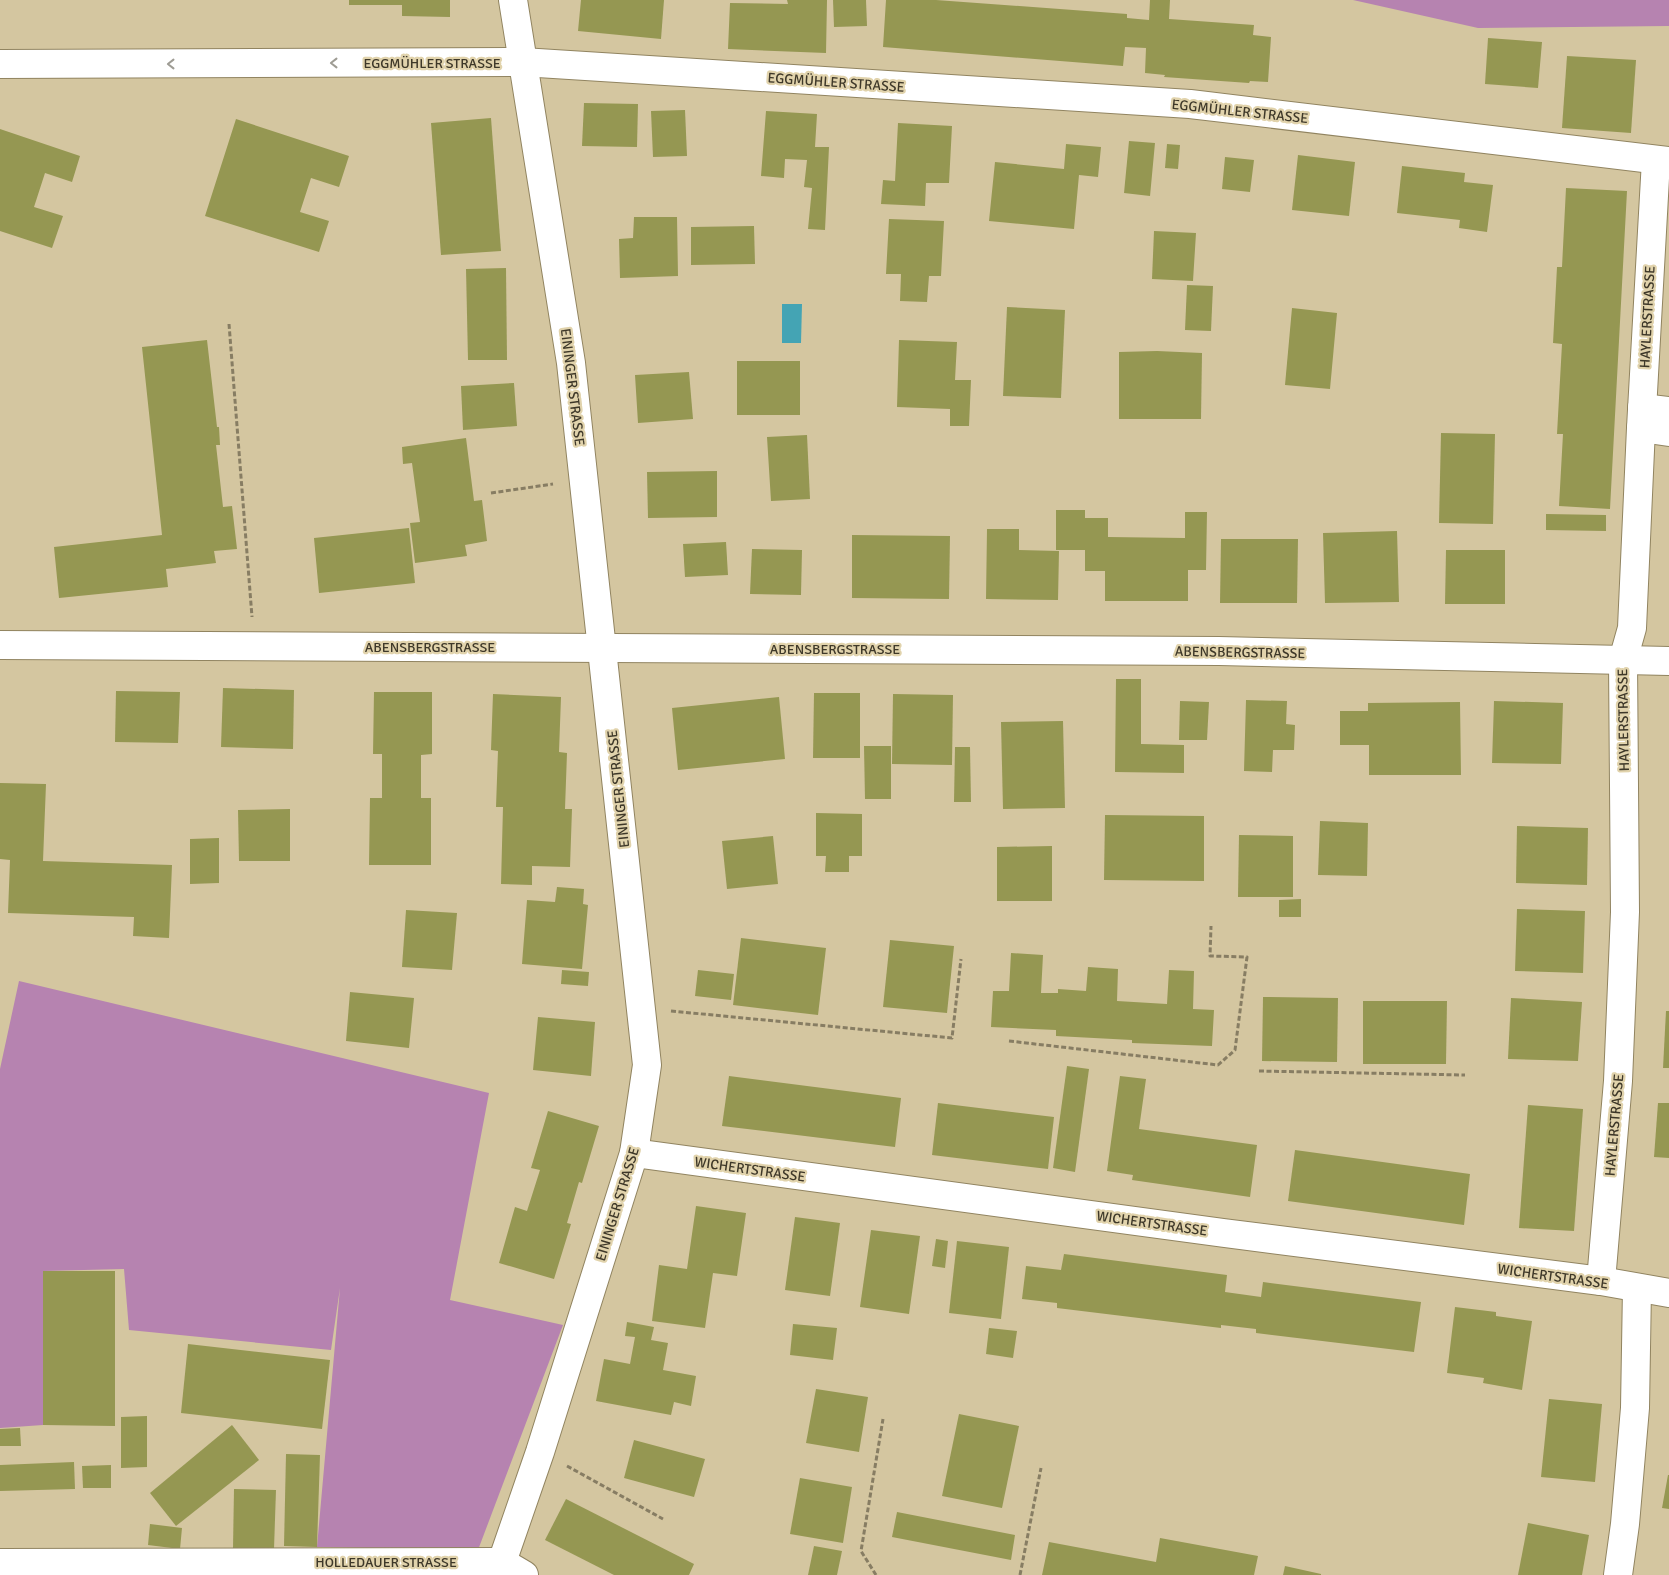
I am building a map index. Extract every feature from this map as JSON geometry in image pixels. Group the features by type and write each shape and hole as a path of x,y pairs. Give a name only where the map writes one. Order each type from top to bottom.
{"street":[{"name":"EININGER STRASSE","path":"513,0 572,363 647,1065 634,1153 540,1452 513,1569"},
{"name":"EGGMÜHLER STRASSE","path":"0,64 522,62 1190,104 1662,161"},
{"name":"HAYLERSTRASSE","path":"1601,1281 1618,1081 1625,912 1623,660 1632,628 1641,418 1662,161"},
{"path":"1641,418 1669,411"},
{"path":"1641,418 1669,432"},
{"name":"ABENSBERGSTRASSE","path":"0,645 1219,651 1669,661"},
{"name":"WICHERTSTRASSE","path":"634,1153 1224,1233 1601,1281 1669,1293"},
{"path":"1618,1575 1625,1524 1635,1408 1637,1288"},
{"name":"HOLLEDAUER STRASSE","path":"0,1563 513,1569"}],"path":[{"path":"229,324 254,646"},
{"path":"491,493 584,480"},
{"path":"1009,1041 1218,1065 1235,1050 1247,957 1210,956 1211,926"},
{"path":"641,1008 952,1038 961,959"},
{"path":"1259,1071 1465,1075"},
{"path":"876,1575 861,1551 883,1419"},
{"path":"540,1452 663,1519"},
{"path":"1020,1575 1041,1468"}],"shaded area":[{"path":"1353,0 1669,0 1669,26 1478,28"},
{"path":"19,981 489,1093 450,1300 563,1325 478,1550 317,1547 340,1288 331,1350 129,1330 124,1269 43,1271 43,1425 0,1428 0,1069"}],"water":[{"path":"782,304 802,304 801,343 782,343"}],"building":[{"path":"349,0 450,0 450,17 402,16 402,5 349,5"},
{"path":"581,0 664,0 661,39 578,31"},
{"path":"787,0 827,0 826,53 728,49 730,3 788,4"},
{"path":"833,0 866,0 867,26 834,27"},
{"path":"886,0 936,0 1127,14 1127,18 1149,20 1150,0 1170,0 1169,19 1254,25 1253,35 1271,37 1268,82 1250,81 1249,83 1164,77 1165,75 1145,73 1146,48 1125,47 1123,66 883,47"},
{"path":"1488,38 1542,42 1538,88 1485,84"},
{"path":"1567,56 1636,60 1631,133 1562,128"},
{"path":"584,103 638,104 637,147 582,146"},
{"path":"685,110 687,156 653,157 651,111"},
{"path":"766,111 817,114 815,147 829,147 825,230 808,229 812,188 804,187 807,160 785,159 784,178 761,176"},
{"path":"491,118 501,251 441,255 431,123"},
{"path":"236,119 349,156 339,187 311,178 300,212 329,221 319,252 205,216"},
{"path":"898,123 952,126 949,183 926,183 925,206 881,204 883,180 895,181"},
{"path":"0,129 80,156 72,182 45,173 34,207 63,216 52,248 0,231"},
{"path":"1129,141 1155,143 1150,196 1124,193"},
{"path":"1066,144 1101,147 1098,177 1079,175 1074,229 989,221 995,162 1064,169"},
{"path":"1167,144 1180,145 1178,169 1165,168"},
{"path":"1298,155 1355,162 1349,216 1292,210"},
{"path":"1225,157 1254,160 1250,192 1222,189"},
{"path":"1402,166 1465,173 1464,182 1493,185 1487,232 1459,228 1460,220 1397,213"},
{"path":"1566,188 1627,191 1610,509 1559,506 1563,434 1557,434 1562,344 1553,343 1557,267 1562,267"},
{"path":"634,217 677,217 678,276 620,278 619,239 633,238"},
{"path":"889,219 944,221 941,276 929,276 927,302 900,301 901,274 886,274"},
{"path":"754,226 755,264 691,265 691,227"},
{"path":"1154,231 1196,233 1193,281 1152,279"},
{"path":"506,268 507,360 468,360 466,269"},
{"path":"1187,285 1213,286 1211,331 1185,330"},
{"path":"1007,307 1065,310 1061,398 1003,396"},
{"path":"1292,308 1337,313 1330,389 1285,385"},
{"path":"207,340 217,427 219,427 220,445 216,445 223,507 232,506 237,549 214,551 216,563 166,569 168,587 59,598 54,547 162,535 142,347"},
{"path":"899,340 957,342 955,380 971,380 969,426 950,426 950,409 897,407"},
{"path":"1119,352 1202,353 1201,419 1119,419"},
{"path":"737,361 800,361 800,415 737,415"},
{"path":"689,372 693,419 638,423 635,375"},
{"path":"514,383 517,426 463,430 461,386"},
{"path":"1441,433 1495,434 1493,524 1439,523"},
{"path":"807,435 810,499 771,501 767,437"},
{"path":"466,438 474,501 482,500 487,541 465,545 467,556 415,563 410,523 420,522 412,463 403,464 402,447"},
{"path":"717,471 717,517 648,518 647,472"},
{"path":"1056,510 1085,510 1085,518 1108,518 1108,537 1185,538 1185,512 1207,512 1206,570 1188,570 1188,601 1105,601 1105,571 1085,571 1085,550 1056,550"},
{"path":"1546,514 1606,515 1606,531 1546,530"},
{"path":"409,528 415,583 319,593 314,538"},
{"path":"987,529 1019,529 1019,550 1059,551 1058,600 986,599"},
{"path":"1397,531 1399,602 1325,603 1323,533"},
{"path":"852,535 950,536 949,599 852,598"},
{"path":"1221,539 1298,539 1297,603 1220,603"},
{"path":"726,542 728,575 685,577 683,544"},
{"path":"752,549 802,550 801,595 750,594"},
{"path":"1446,550 1505,550 1505,604 1445,604"},
{"path":"1116,679 1141,679 1141,744 1184,745 1184,773 1115,772"},
{"path":"223,688 294,690 293,749 221,747"},
{"path":"116,691 180,692 178,743 115,742"},
{"path":"374,692 432,692 432,754 421,755 421,798 431,798 431,865 369,865 370,798 382,798 382,754 373,754"},
{"path":"814,693 860,693 860,758 813,758"},
{"path":"493,694 561,697 559,752 567,753 565,809 572,809 570,867 532,866 532,885 501,884 503,807 496,807 498,751 491,750"},
{"path":"893,694 953,695 952,765 892,764"},
{"path":"779,697 785,759 678,770 672,708"},
{"path":"1246,700 1287,701 1286,724 1295,725 1294,750 1273,750 1272,772 1244,771"},
{"path":"1180,701 1209,702 1207,740 1179,740"},
{"path":"1494,701 1563,703 1561,764 1492,763"},
{"path":"1460,702 1461,775 1369,775 1369,745 1340,745 1340,711 1368,711 1368,703"},
{"path":"1063,721 1065,808 1003,809 1001,722"},
{"path":"864,746 891,746 891,799 865,799"},
{"path":"955,747 970,747 971,802 954,802"},
{"path":"0,783 46,784 43,861 172,865 169,938 133,936 134,917 8,913 10,860 0,859"},
{"path":"290,809 290,861 239,861 238,810"},
{"path":"816,813 862,814 862,856 849,856 849,872 825,872 826,856 816,856"},
{"path":"1105,815 1204,816 1204,881 1104,880"},
{"path":"1320,821 1368,823 1367,876 1318,875"},
{"path":"1517,826 1588,828 1587,885 1516,883"},
{"path":"1239,835 1293,836 1293,897 1238,897"},
{"path":"773,836 778,884 727,889 722,841"},
{"path":"219,838 219,883 190,884 190,839"},
{"path":"1052,846 1052,901 997,901 997,847"},
{"path":"557,887 584,889 583,904 588,905 582,969 522,964 527,900 555,902"},
{"path":"1301,899 1301,917 1279,917 1279,900"},
{"path":"1517,909 1585,911 1583,973 1515,971"},
{"path":"406,910 457,913 452,970 402,967"},
{"path":"741,938 826,948 818,1015 733,1005"},
{"path":"890,940 954,946 947,1013 883,1007"},
{"path":"1011,953 1043,955 1041,993 1058,993 1058,989 1086,991 1088,967 1118,969 1117,1001 1167,1004 1169,970 1194,971 1193,1009 1214,1010 1212,1046 1132,1043 1132,1040 1056,1036 1056,1030 991,1027 993,991 1009,991"},
{"path":"562,970 589,972 588,986 561,984"},
{"path":"698,970 734,974 731,1000 695,996"},
{"path":"350,992 414,998 409,1048 346,1041"},
{"path":"1263,997 1338,998 1337,1062 1262,1061"},
{"path":"1511,998 1582,1002 1578,1061 1508,1059"},
{"path":"1363,1001 1447,1001 1446,1064 1363,1064"},
{"path":"1666,1011 1669,1011 1669,1068 1663,1068"},
{"path":"538,1017 595,1022 591,1076 533,1070"},
{"path":"1067,1066 1089,1069 1075,1172 1053,1168"},
{"path":"729,1076 901,1098 895,1147 722,1126"},
{"path":"1120,1076 1146,1079 1139,1129 1257,1145 1250,1197 1132,1180 1133,1175 1107,1171"},
{"path":"938,1103 1054,1117 1048,1169 932,1155"},
{"path":"1658,1103 1669,1103 1669,1158 1654,1157"},
{"path":"1528,1105 1583,1109 1574,1231 1519,1228"},
{"path":"548,1111 599,1126 582,1183 579,1182 567,1223 571,1224 554,1279 499,1263 515,1207 527,1211 540,1170 531,1168"},
{"path":"1295,1150 1470,1174 1464,1225 1288,1201"},
{"path":"696,1206 746,1213 737,1276 713,1273 705,1328 652,1321 659,1265 687,1269"},
{"path":"795,1217 840,1223 830,1296 785,1290"},
{"path":"871,1230 920,1236 909,1314 860,1307"},
{"path":"936,1239 948,1241 945,1268 932,1266"},
{"path":"957,1241 1009,1247 1001,1319 949,1313"},
{"path":"1064,1254 1227,1275 1225,1292 1261,1297 1263,1282 1421,1302 1414,1352 1256,1333 1256,1329 1221,1325 1221,1328 1057,1308 1057,1303 1022,1299 1026,1266 1061,1270"},
{"path":"43,1271 115,1271 115,1426 43,1425"},
{"path":"1455,1307 1496,1312 1496,1316 1532,1321 1522,1390 1483,1383 1484,1378 1447,1373"},
{"path":"627,1322 654,1327 651,1340 668,1343 663,1370 696,1376 691,1406 674,1402 671,1415 596,1401 604,1359 630,1364 635,1337 625,1336"},
{"path":"793,1324 837,1328 833,1360 790,1355"},
{"path":"989,1328 1017,1331 1013,1358 986,1354"},
{"path":"188,1344 330,1360 322,1429 181,1413"},
{"path":"816,1389 868,1397 859,1452 806,1443"},
{"path":"1549,1399 1602,1404 1595,1482 1541,1477"},
{"path":"959,1414 1019,1426 1002,1508 942,1496"},
{"path":"147,1416 147,1467 121,1468 121,1417"},
{"path":"232,1425 259,1460 176,1526 150,1493"},
{"path":"20,1428 21,1446 0,1446 0,1429"},
{"path":"634,1440 705,1459 694,1497 624,1478"},
{"path":"286,1454 320,1455 317,1547 284,1546"},
{"path":"74,1462 75,1489 0,1491 0,1465"},
{"path":"111,1465 111,1488 83,1488 82,1466"},
{"path":"1669,1475 1669,1509 1662,1508"},
{"path":"800,1478 852,1487 843,1543 790,1534"},
{"path":"234,1489 276,1490 274,1549 233,1548"},
{"path":"566,1499 694,1564 689,1575 614,1575 545,1540"},
{"path":"897,1512 1015,1535 1011,1560 892,1537"},
{"path":"1528,1523 1589,1535 1582,1575 1518,1575"},
{"path":"150,1524 182,1528 180,1549 148,1545"},
{"path":"1160,1538 1258,1556 1254,1575 1042,1575 1049,1542 1156,1562"},
{"path":"814,1546 842,1551 837,1575 808,1575"},
{"path":"1285,1566 1321,1574 1321,1575 1283,1575"}]}
